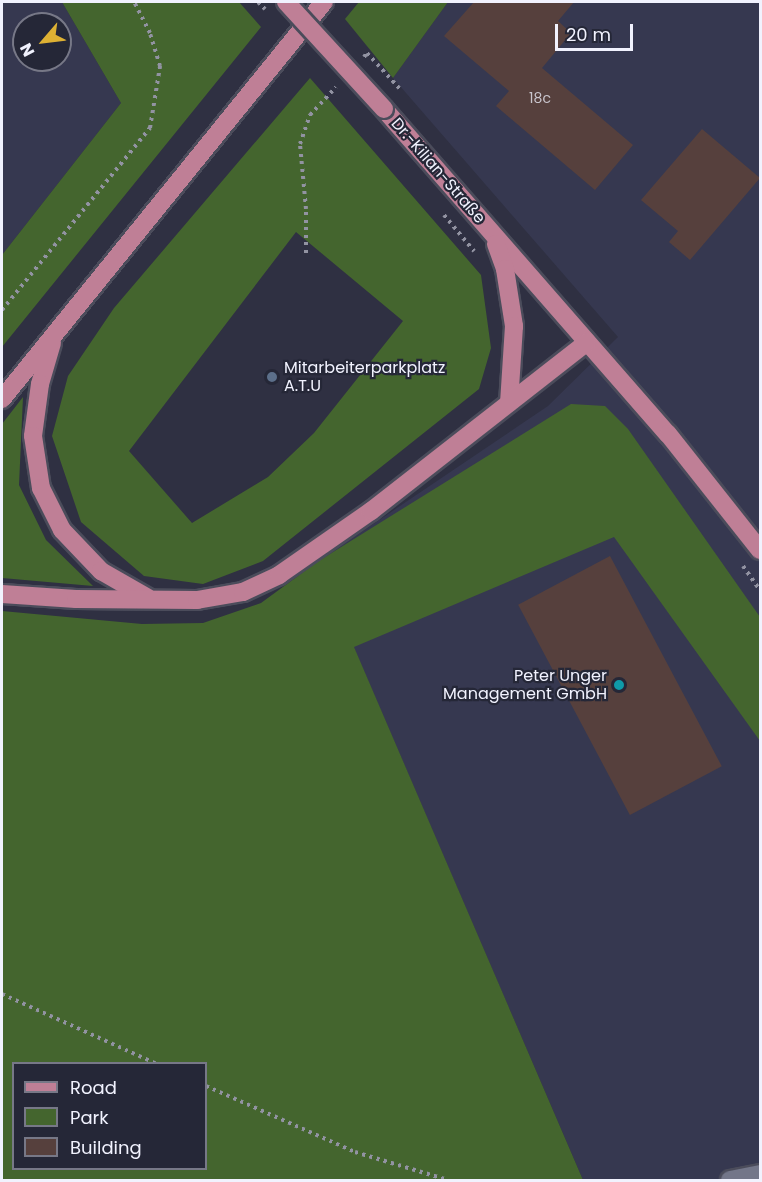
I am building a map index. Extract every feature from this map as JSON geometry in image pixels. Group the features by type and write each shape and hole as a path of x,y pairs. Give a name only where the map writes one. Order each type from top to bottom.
{"main road":[{"name":"Dr.-Kilian-Straße","path":"286,2 384,109 668,434 760,550"},
{"path":"2,399 324,2"},
{"path":"492,234 505,269 514,326 509,403"},
{"path":"54,335 40,384 33,436 41,488 62,530 101,571 150,599"},
{"path":"2,594 76,599 197,600 243,591 279,575 371,511 587,342"}],"lane":[{"path":"730,1180 760,1174"}],"path":[{"path":"2,310 150,128 160,66 150,33 134,2"},
{"path":"360,61 367,53 402,91"},
{"path":"306,253 306,209 300,144 310,116 339,84"},
{"path":"2,994 153,1062"},
{"path":"207,1086 355,1152 448,1180"}],"shaded area":[{"path":"2,2 62,2 68,12 12,12 12,72 72,72 72,19 121,103 2,255"},
{"path":"448,2 760,2 760,1180 583,1180 317,562 548,406 618,337 393,78"}],"green space":[{"path":"62,2 239,2 261,27 2,347 2,255 121,103 72,19 72,12 68,12"},
{"path":"359,2 448,2 393,78 345,19"},
{"path":"310,78 481,275 491,348 479,389 263,561 203,584 144,576 81,522 52,436 68,376 114,308","holes":["296,232 403,321 314,433 268,477 192,523 129,451"]},
{"path":"23,397 19,485 46,540 93,586 2,578 2,424"},
{"path":"571,404 605,406 628,429 760,617 760,741 614,537 354,647 583,1180 2,1180 2,611 142,624 203,623 261,603 317,562"}],"building":[{"path":"474,2 574,2 558,21 571,33 542,68 633,145 595,190 496,106 509,91 444,36"},
{"path":"702,129 760,178 690,260 669,242 678,231 641,200"},
{"name":"Peter Unger Management GmbH","path":"610,556 722,766 630,815 518,605"}],"place":[{"name":"Mitarbeiterparkplatz A.T.U","path":"272,377"},
{"name":"Peter Unger Management GmbH","path":"619,685"}]}
